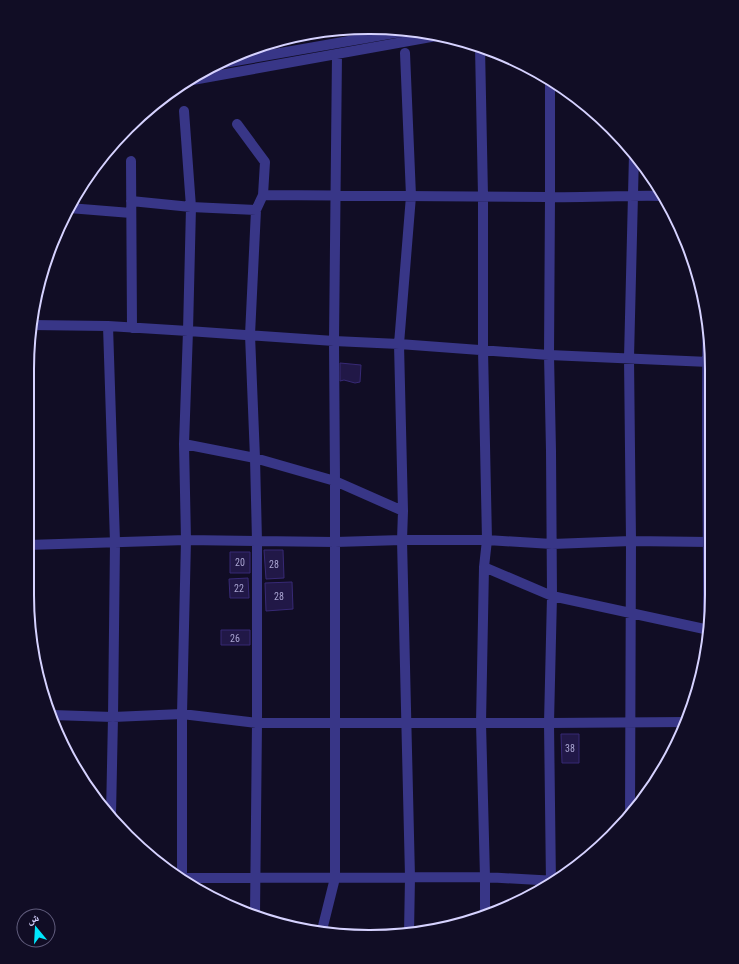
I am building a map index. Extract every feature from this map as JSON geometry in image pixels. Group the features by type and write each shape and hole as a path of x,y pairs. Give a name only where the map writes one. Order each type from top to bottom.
{"street":[{"path":"241,60 385,35"},
{"path":"204,78 423,38"},
{"path":"405,53 411,196 399,344 410,877 409,927"},
{"path":"480,53 483,196 483,350 487,540 484,567 482,723 485,909"},
{"path":"323,927 335,878 334,341 336,54"},
{"path":"550,87 549,355 552,596 549,723 553,875"},
{"path":"182,872 182,714 186,540 184,444 191,208 184,111"},
{"path":"237,124 265,162 263,196 256,210 250,335 257,542 255,909"},
{"path":"131,161 132,328"},
{"path":"630,806 631,541 629,358 634,162"},
{"path":"263,196 656,196"},
{"path":"131,201 191,208 256,210"},
{"path":"76,209 131,213"},
{"path":"37,325 108,326 188,330 549,355 705,362"},
{"path":"108,326 115,542 111,809"},
{"path":"184,444 255,458 335,481 403,510"},
{"path":"34,545 186,540 257,542 487,540 552,544 631,541 705,542"},
{"path":"484,567 552,596 703,629"},
{"path":"57,716 113,717 182,714 257,723 679,722"},
{"path":"191,878 485,877 543,881"}],"building":[{"path":"340,363 361,365 360,382 355,383 344,380 340,381"},
{"path":"264,550 283,550 284,578 266,579"},
{"path":"230,552 250,552 250,573 230,573"},
{"path":"248,578 249,598 230,598 229,579"},
{"path":"292,582 293,609 266,611 265,583"},
{"path":"221,630 250,630 250,645 221,645"},
{"path":"561,734 579,734 579,763 562,763"}]}
